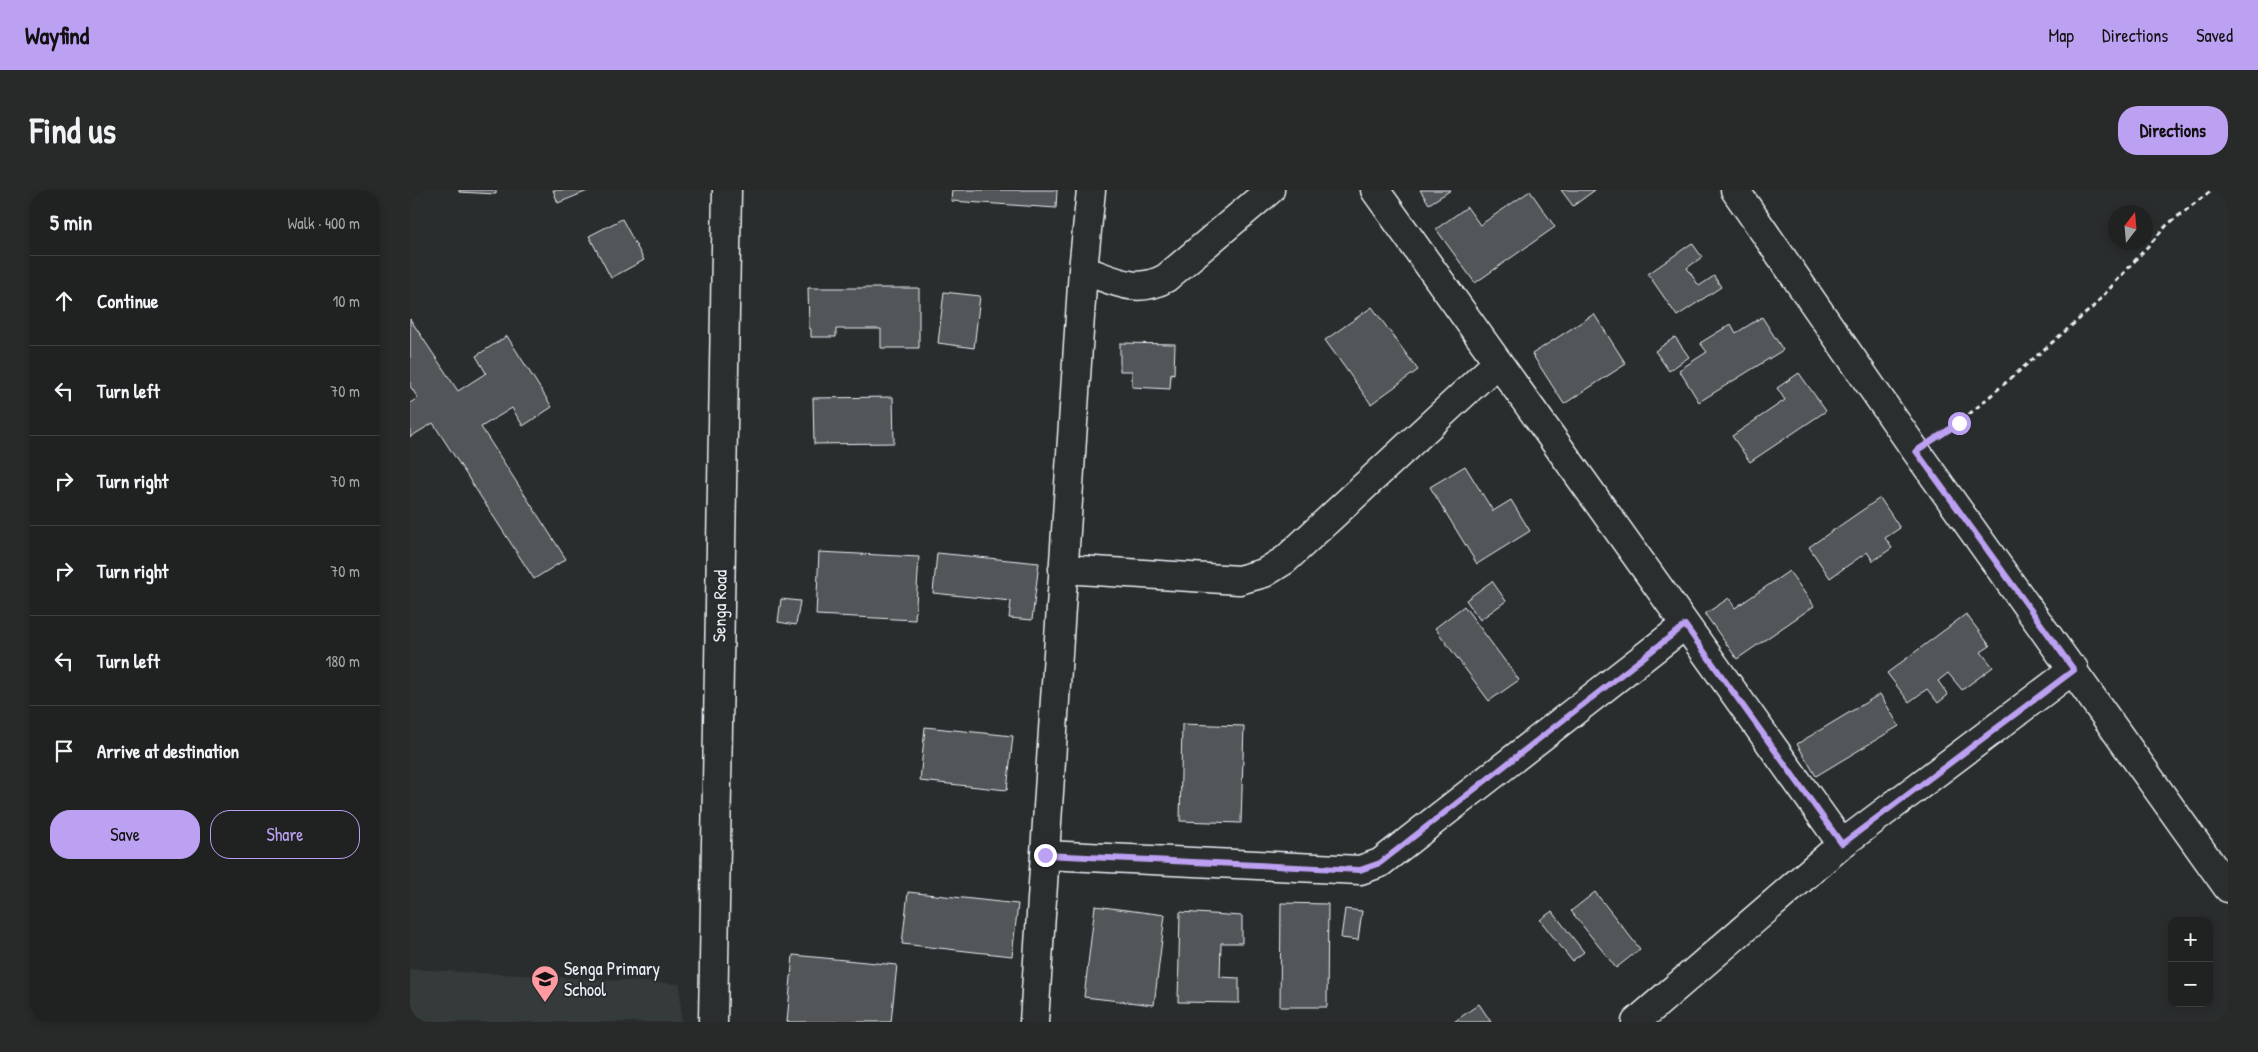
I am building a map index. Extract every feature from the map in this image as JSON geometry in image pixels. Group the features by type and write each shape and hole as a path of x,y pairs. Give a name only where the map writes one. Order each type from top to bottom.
{"street":[{"name":"Senga Road","path":"713,1022 727,190"},
{"path":"1034,1022 1083,270 1091,190"},
{"path":"1083,270 1138,288 1154,285 1166,278 1270,190"},
{"path":"1375,190 1842,844"},
{"path":"1735,190 1916,451 2228,888"},
{"path":"1064,569 1239,580 1264,573 1286,560 1498,362"},
{"path":"1045,855 1360,870 1380,863 1685,625"},
{"path":"1636,1022 1842,844 2074,670"}],"path":[{"path":"1916,451 1959,423 2093,307 2168,224 2212,190"}],"shaded area":[{"name":"Senga Primary School","path":"410,969 680,984 681,1022 410,1022"}],"building":[{"path":"459,190 496,190 496,194 459,192"},
{"path":"553,190 590,190 558,203"},
{"path":"952,190 1057,190 1056,208 951,201"},
{"path":"1420,190 1451,190 1429,204"},
{"path":"1561,190 1595,190 1573,206"},
{"path":"1530,191 1555,227 1475,283 1436,229 1467,207 1480,225"},
{"path":"622,219 644,260 611,278 589,236"},
{"path":"1692,243 1702,257 1687,268 1699,286 1714,276 1721,287 1677,316 1648,274"},
{"path":"808,288 919,288 919,348 881,348 881,329 836,329 836,337 811,337"},
{"path":"944,292 980,296 974,348 938,343"},
{"path":"1372,307 1418,370 1371,404 1325,340"},
{"path":"1594,314 1626,364 1564,404 1532,354"},
{"path":"1762,317 1783,350 1699,402 1679,370 1707,352 1700,343 1731,324 1736,333"},
{"path":"410,319 458,391 486,373 476,356 507,336 552,407 523,426 512,408 481,427 566,559 534,579 433,423 410,437 410,403 418,398 410,386"},
{"path":"1675,337 1689,357 1669,371 1655,351"},
{"path":"1120,343 1175,344 1174,374 1171,373 1170,389 1132,387 1132,371 1120,371"},
{"path":"1799,373 1826,411 1750,462 1732,436 1785,400 1777,388"},
{"path":"893,397 894,443 814,444 813,398"},
{"path":"1465,466 1493,511 1511,500 1530,531 1477,564 1430,487"},
{"path":"1880,498 1900,528 1885,538 1892,548 1873,561 1867,552 1830,578 1809,547"},
{"path":"819,552 919,557 915,620 816,615"},
{"path":"937,553 1039,563 1032,620 1009,618 1011,601 933,593"},
{"path":"1789,571 1814,606 1737,659 1705,614 1729,598 1735,608"},
{"path":"1492,581 1506,601 1480,620 1466,600"},
{"path":"781,599 800,601 796,625 778,622"},
{"path":"1464,606 1519,680 1489,701 1435,628"},
{"path":"1966,614 1990,646 1981,652 1993,667 1962,690 1948,673 1938,681 1948,695 1938,703 1927,689 1909,702 1887,673"},
{"path":"1880,694 1899,726 1816,776 1797,744"},
{"path":"1182,724 1244,726 1241,823 1180,821"},
{"path":"925,727 1013,736 1007,790 920,781"},
{"path":"908,892 1018,904 1012,956 902,944"},
{"path":"1595,892 1640,949 1616,968 1571,911"},
{"path":"1281,903 1328,904 1327,1007 1280,1007"},
{"path":"1095,906 1165,915 1154,1005 1084,997"},
{"path":"1345,909 1362,911 1358,940 1341,938"},
{"path":"1552,911 1584,952 1572,961 1540,920"},
{"path":"1180,912 1242,916 1242,943 1221,943 1220,977 1239,978 1239,1003 1178,1002"},
{"path":"793,955 897,965 891,1022 787,1022"},
{"path":"1479,1004 1491,1022 1454,1022"}],"place":[{"name":"Senga Primary School","path":"545,1003"}],"route":[{"path":"1045,855 1360,870 1380,863 1685,625 1842,844 2074,670 1916,451 1959,423"}]}
